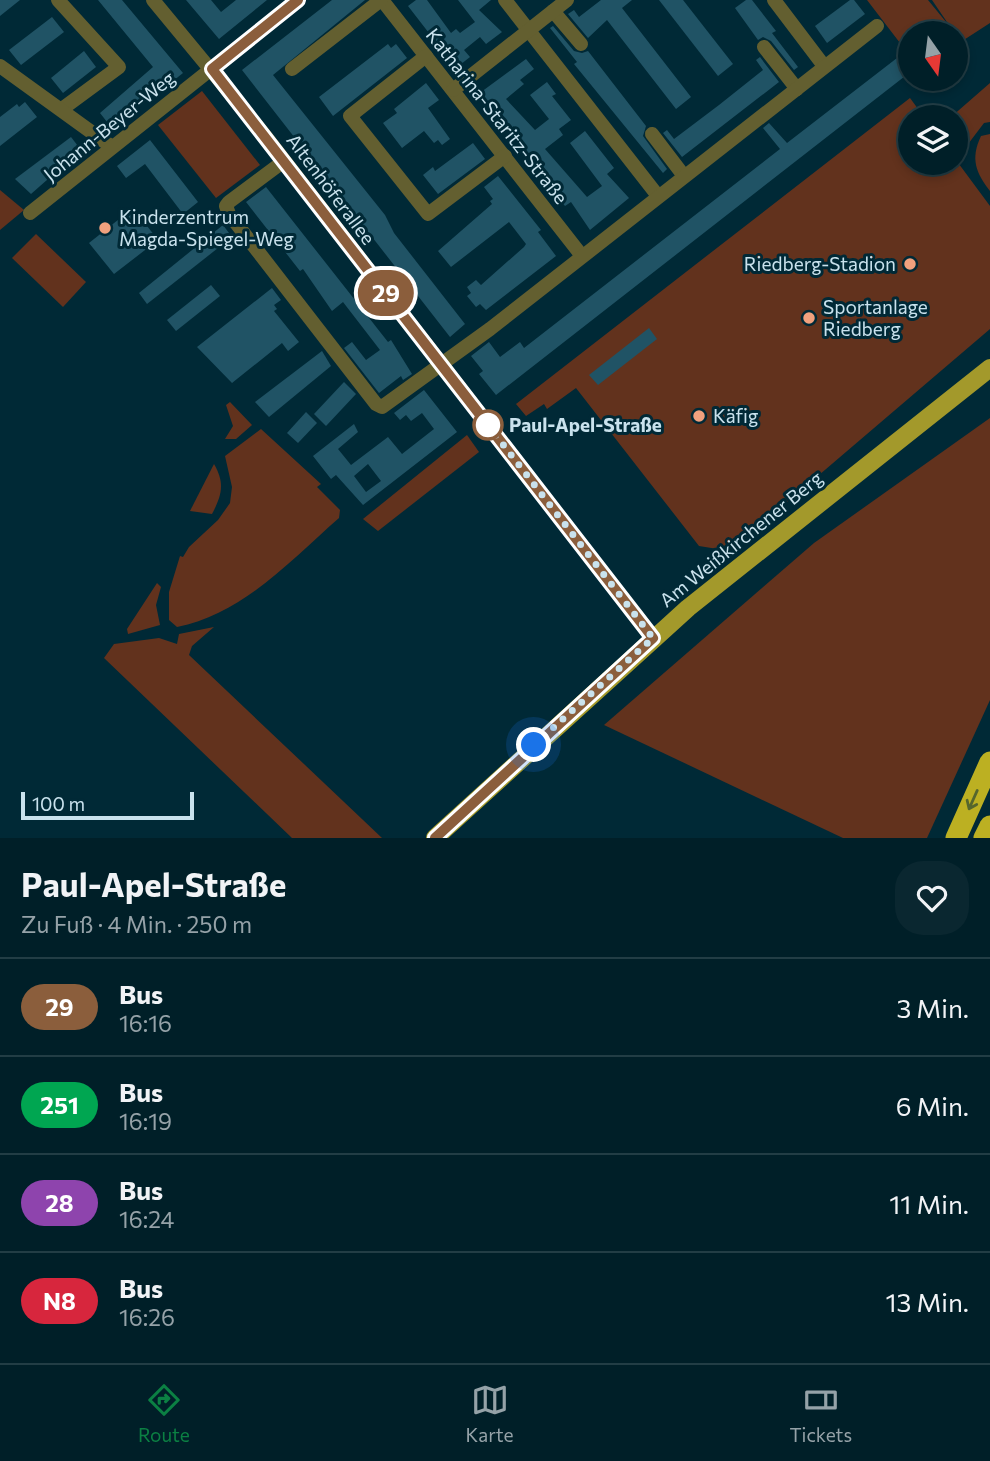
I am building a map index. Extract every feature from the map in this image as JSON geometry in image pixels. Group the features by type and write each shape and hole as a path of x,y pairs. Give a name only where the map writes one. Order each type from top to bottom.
{"highway":[{"path":"956,838 990,762"},
{"path":"984,838 990,825"}],"main road":[{"name":"Am Weißkirchener Berg","path":"435,838 653,638 796,520 990,368"}],"street":[{"path":"58,0 119,67 62,110"},
{"name":"Altenhöferallee","path":"153,0 212,69 653,638"},
{"name":"Johann-Beyer-Weg","path":"30,214 111,147 160,116 212,69 298,0"},
{"path":"292,69 382,0"},
{"name":"Katharina-Staritz-Straße","path":"382,0 582,256"},
{"path":"505,0 658,196"},
{"path":"453,90 567,0"},
{"path":"774,0 824,66"},
{"path":"553,11 580,44"},
{"path":"284,161 226,200 254,248 376,404 383,407 441,365 877,26"},
{"path":"764,47 797,89"},
{"path":"426,56 350,116 410,192 428,214 505,156"},
{"path":"0,66 111,147"},
{"path":"652,134 684,176"}],"shaded area":[{"path":"867,0 928,0 945,21 898,21 898,40"},
{"path":"932,0 990,0 990,23 968,37 968,21 946,21"},
{"path":"990,83 990,122 984,123 968,144 968,105 965,105"},
{"path":"202,91 260,165 216,198 158,125"},
{"name":"Sportanlage Riedberg","path":"910,98 915,105 901,105"},
{"name":"Sportanlage Riedberg","path":"898,107 898,175 967,175 990,206 990,329 730,551 699,546 576,388 547,409 544,404 526,416 516,404"},
{"path":"990,134 990,191 978,172 975,159 981,136"},
{"path":"0,190 24,210 0,230"},
{"path":"36,234 86,282 63,307 12,258"},
{"path":"230,402 252,425 236,439 225,439 233,426 226,405"},
{"path":"990,418 990,700 927,838 843,838 604,725 814,543"},
{"path":"261,429 321,484 317,487 340,510 339,518 284,568 245,598 201,620 177,627 169,620 169,592 180,556 183,557 189,547 218,520 230,503 232,487 225,456"},
{"path":"467,435 479,452 378,531 363,519"},
{"path":"214,464 220,477 221,489 212,514 190,511"},
{"path":"157,583 161,587 156,605 160,625 128,634 127,629"},
{"path":"214,627 192,646 189,655 382,838 292,838 104,658 114,644 159,638 177,644 179,634"}],"building":[{"path":"0,0 20,0 0,16"},
{"path":"98,0 122,0 183,73 173,81 170,79 111,127 100,113 153,67"},
{"path":"186,0 211,0 221,12 236,0 267,0 219,39"},
{"path":"332,0 365,0 273,75 385,215 394,233 465,324 450,337 242,70"},
{"path":"416,0 427,0 451,33 456,29 460,33 475,22 458,0 491,0 479,10 502,32 486,44 480,37 464,50 470,57 456,68 408,6"},
{"path":"601,0 632,0 622,8 691,97 676,109 607,20 588,38 568,14 574,10 579,17"},
{"path":"659,0 683,0 733,64 718,76"},
{"path":"746,0 752,0 776,31 772,33 798,67 794,70 771,41 763,37 758,40 735,8"},
{"path":"850,0 854,0 865,14 827,43 815,26"},
{"path":"52,17 64,32 21,65 9,50"},
{"path":"553,26 574,51 588,51 646,126 643,136 667,169 663,173 574,64 577,62 550,28"},
{"path":"388,44 391,48 396,44 407,58 333,116 319,97"},
{"path":"84,51 96,67 63,93 51,78"},
{"path":"760,57 779,82 682,157 663,133 667,130 674,139 719,105 763,70 756,60"},
{"path":"526,59 534,69 520,80 524,84 506,99 535,130 549,119 530,95 547,82 556,94 552,96 571,120 559,129 563,135 545,149 587,197 602,186 570,143 585,131 614,168 607,174 629,198 590,230 571,202 565,206 517,146 523,142 514,126 506,132 498,121 503,117 492,103 487,107 477,95"},
{"path":"898,59 898,82 496,395 479,374 483,371 471,356 489,342 500,357 520,342 524,348 780,149 763,128 769,123 787,143"},
{"path":"426,83 439,100 428,108 450,139 442,145 438,140 434,143 424,131 402,148 383,123 397,113 394,109"},
{"path":"25,102 37,117 0,146 0,117 17,104 19,107"},
{"path":"71,137 81,150 31,194 15,179"},
{"path":"150,140 198,202 183,214 145,164 126,178 117,166"},
{"path":"473,143 485,159 438,194 423,175 433,167 435,171"},
{"path":"498,176 541,230 538,232 556,256 486,310 480,304 476,307 467,296 471,293 467,287 476,280 481,285 526,244 509,222 451,267 438,251 492,204 490,201 493,199 484,187"},
{"path":"266,187 388,342 391,340 412,374 403,380 401,376 379,393 344,348 352,342 366,360 380,350 343,302 332,311 303,269 300,271 246,202"},
{"path":"133,208 158,240 114,274 89,243"},
{"path":"223,225 232,237 147,304 139,293"},
{"path":"211,285 220,296 176,331 167,320"},
{"path":"272,288 281,300 274,305 277,309 274,311 299,342 288,351 282,343 232,383 197,347"},
{"path":"649,328 657,339 598,385 589,375"},
{"path":"322,351 331,366 269,417 255,402"},
{"path":"344,382 356,394 326,426 314,414"},
{"path":"424,390 457,432 363,505 336,475 331,479 313,456 354,424 358,432 338,449 351,465 388,437 402,454 434,429 422,413 411,421 406,415 400,420 394,413","holes":["368,464 381,481 366,492 354,476"]},
{"path":"306,412 317,423 298,443 287,433"}],"bus line":[{"name":"29","path":"298,0 212,69 653,638 435,838"}],"place":[{"name":"Kinderzentrum Magda-Spiegel-Weg","path":"105,228"},
{"name":"Riedberg-Stadion","path":"910,264"},
{"name":"Sportanlage Riedberg","path":"809,318"},
{"name":"Käfig","path":"699,416"},
{"name":"Paul-Apel-Straße","path":"488,425"}],"route":[{"path":"488,425 653,638 534,745"}]}
